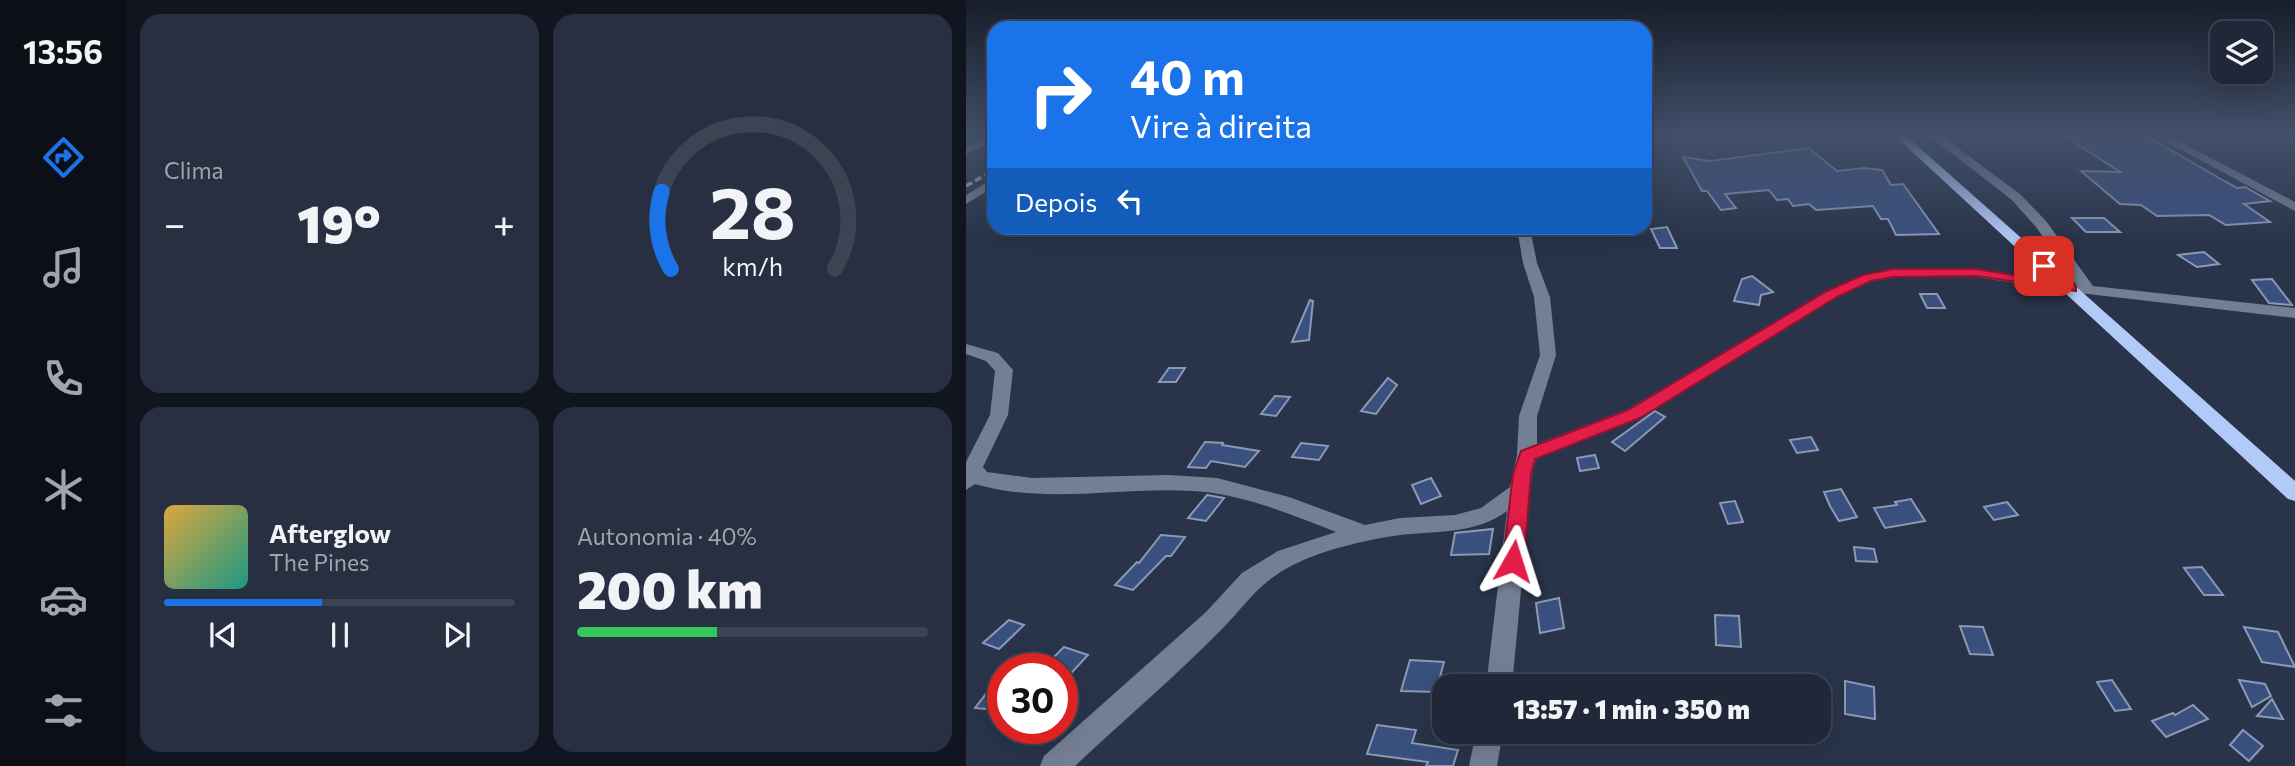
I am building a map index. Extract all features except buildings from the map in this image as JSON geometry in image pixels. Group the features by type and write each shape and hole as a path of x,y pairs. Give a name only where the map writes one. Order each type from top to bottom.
{"main road":[{"path":"1938,170 2295,493"}],"street":[{"path":"1979,170 2015,197 2041,224 2088,290"},
{"path":"2225,170 2295,207"},
{"path":"966,200 987,186"},
{"path":"1500,674 1520,491 1527,455 1528,416 1548,355 1542,298 1530,263 1524,235"},
{"path":"1527,455 1634,414 1832,294 1867,278 1893,273 1977,272 2071,288 2295,313"},
{"path":"966,349 992,357 1004,370 999,415 970,475 994,482 1029,485 1194,482 1241,489 1365,534"},
{"path":"1054,766 1215,620 1250,580 1286,558 1365,534 1401,527 1455,523 1488,514 1520,491"},
{"path":"1483,766 1488,744"}],"railway":[{"path":"966,186 987,174"}],"route":[{"path":"1513,561 1522,474 1527,455 1634,414 1832,294 1867,278 1893,273 1977,272 2071,288 2044,266"}]}
